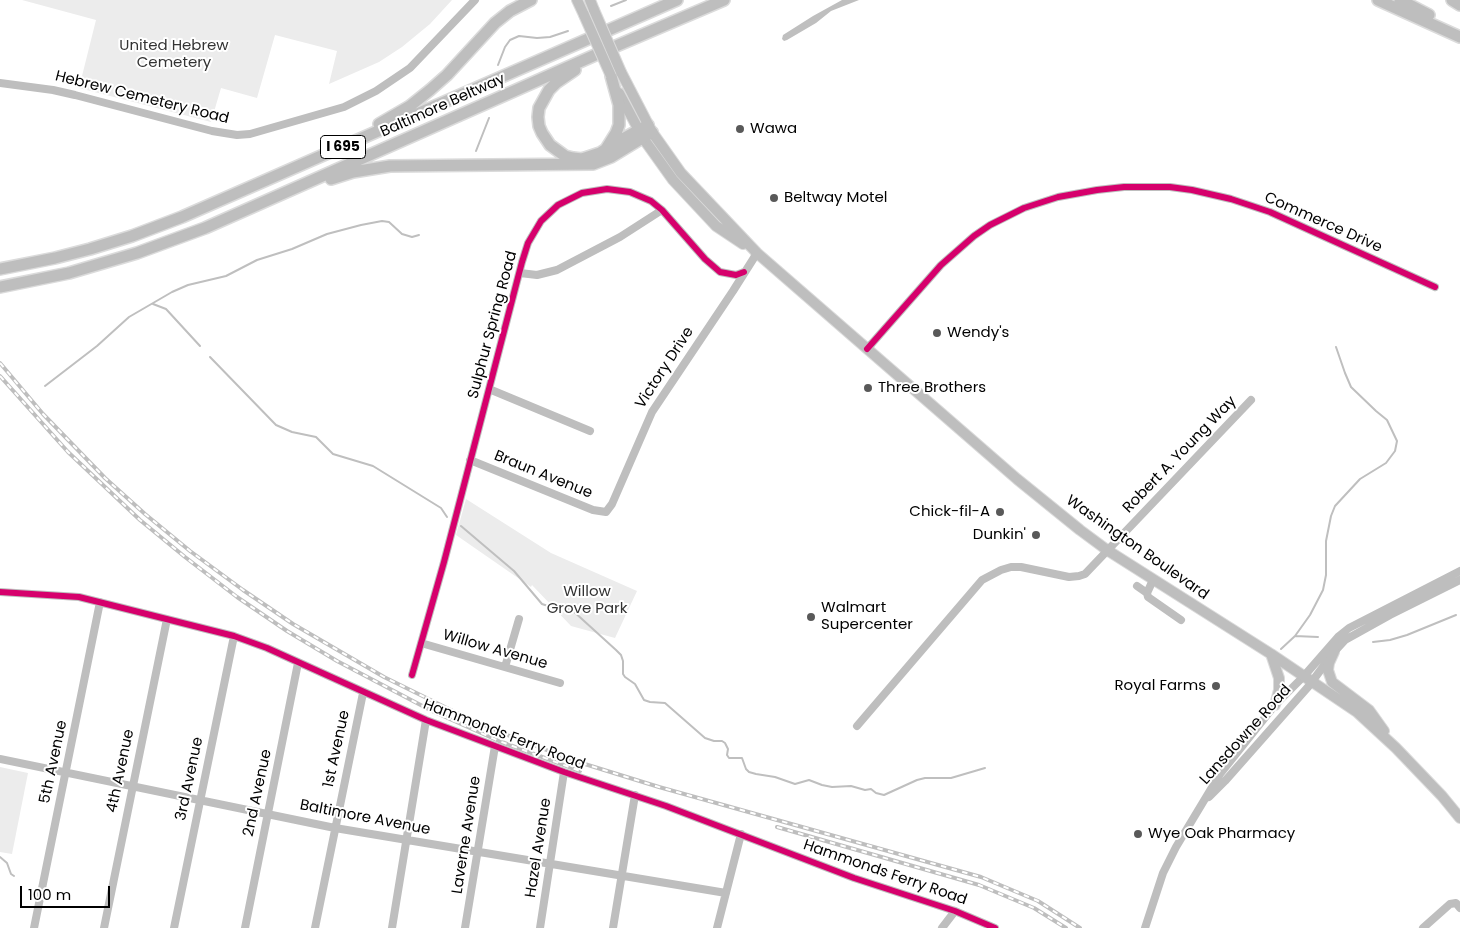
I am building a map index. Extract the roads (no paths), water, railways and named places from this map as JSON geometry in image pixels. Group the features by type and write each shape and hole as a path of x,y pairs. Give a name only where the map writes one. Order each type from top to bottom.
{"highway":[{"path":"320,158 410,106 446,75 516,0"},
{"path":"495,23 510,11 532,0"},
{"name":"Baltimore Beltway","path":"0,269 56,258 132,236 182,217 677,0"},
{"name":"Baltimore Beltway","path":"0,287 60,275 137,252 205,228 724,0"},
{"path":"1378,0 1460,37"},
{"path":"1400,0 1460,31"},
{"path":"1452,0 1460,5"},
{"path":"602,52 556,83 549,90 540,108 538,117 539,126 545,139 554,150 565,156 582,159 592,157 645,131"},
{"path":"606,149 616,134 619,125 620,116 616,74"},
{"path":"277,196 353,172 390,166 593,164 611,157 645,131"}],"main road":[{"name":"Washington Boulevard","path":"577,0 672,180 716,226 757,253 1048,505 1107,550 1271,654 1357,712 1396,748 1442,796 1460,818"},
{"name":"Washington Boulevard","path":"590,0 616,74"},
{"path":"1334,652 1328,670 1332,682 1369,710 1396,748"},
{"path":"1271,654 1280,678 1276,705"}],"street":[{"name":"Hebrew Cemetery Road","path":"0,83 53,90 212,130 250,134 344,107 376,91 410,68 475,0"},
{"name":"Commerce Drive","path":"867,348 941,266 974,236 990,225 1024,208 1058,197 1124,187 1170,187 1213,194 1252,205 1435,287"},
{"name":"Sulphur Spring Road","path":"412,675 528,243 541,221 549,212 568,199 582,193 595,190 619,190 651,201 662,210 712,266 727,274 736,275 744,272"},
{"path":"520,273 537,275 557,270 620,237 662,210"},
{"path":"744,272 757,253"},
{"name":"Victory Drive","path":"606,512 612,504 652,412 734,291 744,272"},
{"path":"489,389 590,431"},
{"name":"Robert A. Young Way","path":"857,726 982,580 1011,567 1020,567 1069,578 1085,574 1251,400"},
{"name":"Braun Avenue","path":"470,460 593,510 606,512"},
{"path":"1308,679 1339,636 1349,628 1460,571"},
{"path":"1147,593 1153,580"},
{"path":"1308,679 1345,640 1460,580"},
{"path":"1137,586 1147,593 1151,600 1181,620"},
{"name":"Hammonds Ferry Road","path":"0,592 70,595 234,636 426,720 564,772 635,795 741,834 854,878 955,911 995,928"},
{"name":"5th Avenue","path":"34,928 100,602"},
{"name":"4th Avenue","path":"104,928 167,619"},
{"path":"505,667 519,619"},
{"name":"3rd Avenue","path":"174,928 234,636"},
{"name":"Willow Avenue","path":"421,643 560,683"},
{"name":"2nd Avenue","path":"244,928 298,663"},
{"name":"Lansdowne Road","path":"1144,928 1163,873 1176,847 1225,767 1276,705 1308,679"},
{"name":"Lansdowne Road","path":"1201,806 1225,781 1308,679"},
{"name":"1st Avenue","path":"315,928 363,693"},
{"path":"392,928 426,720"},
{"name":"Laverne Avenue","path":"465,928 495,746"},
{"name":"Baltimore Avenue","path":"0,759 335,828 726,893"},
{"name":"Hazel Avenue","path":"540,928 564,772"},
{"path":"613,928 635,795"},
{"path":"717,928 741,834"},
{"path":"1423,928 1450,904 1456,903 1460,908"},
{"path":"942,928 955,911"}],"waterway":[{"path":"611,6 626,0"},
{"path":"498,65 510,40 519,36 550,37 568,31"},
{"path":"476,151 489,118"},
{"path":"45,386 97,346 129,317 188,285 226,276 257,260 292,249 327,234 361,225 382,221 389,222 402,234 412,237 419,235"},
{"path":"153,304 166,309 200,346"},
{"path":"1281,649 1295,636 1310,615 1323,590 1326,575 1326,541 1335,506 1360,479 1386,463 1395,451 1397,441 1387,420 1351,387 1336,347"},
{"path":"210,357 276,425 292,432 316,437 333,454 373,466 441,508 447,517"},
{"path":"461,526 514,571 542,604 572,610 616,650 621,655 623,661 623,674 635,684 644,700 665,703 705,738 725,743 729,758 742,758 749,772 775,777 795,784 809,780 832,787 851,786 865,790 871,789 876,793 884,795 917,780 925,778 951,778 985,768"},
{"path":"1373,642 1407,635 1456,615"},
{"path":"1295,636 1318,637"},
{"path":"0,857 7,863 11,874 14,876"}],"railway":[{"path":"0,363 43,414 105,478 190,551 293,624 384,677 465,717 575,761 659,787 981,877 1038,901 1080,928"},
{"path":"0,376 68,452 140,520 237,597 287,631 337,661 432,711 499,741 580,771"},
{"path":"777,827 979,885 1034,908 1066,928"}],"place":[{"name":"Wawa","path":"740,129"},
{"name":"Beltway Motel","path":"774,198"},
{"name":"Wendy's","path":"937,333"},
{"name":"Three Brothers","path":"868,388"},
{"name":"Chick-fil-A","path":"1000,512"},
{"name":"Dunkin'","path":"1036,535"},
{"name":"Walmart Supercenter","path":"811,617"},
{"name":"Royal Farms","path":"1216,686"},
{"name":"Wye Oak Pharmacy","path":"1138,834"}],"park label":[{"name":"United Hebrew Cemetery","path":"174,54"},
{"name":"Willow Grove Park","path":"587,600"}]}
